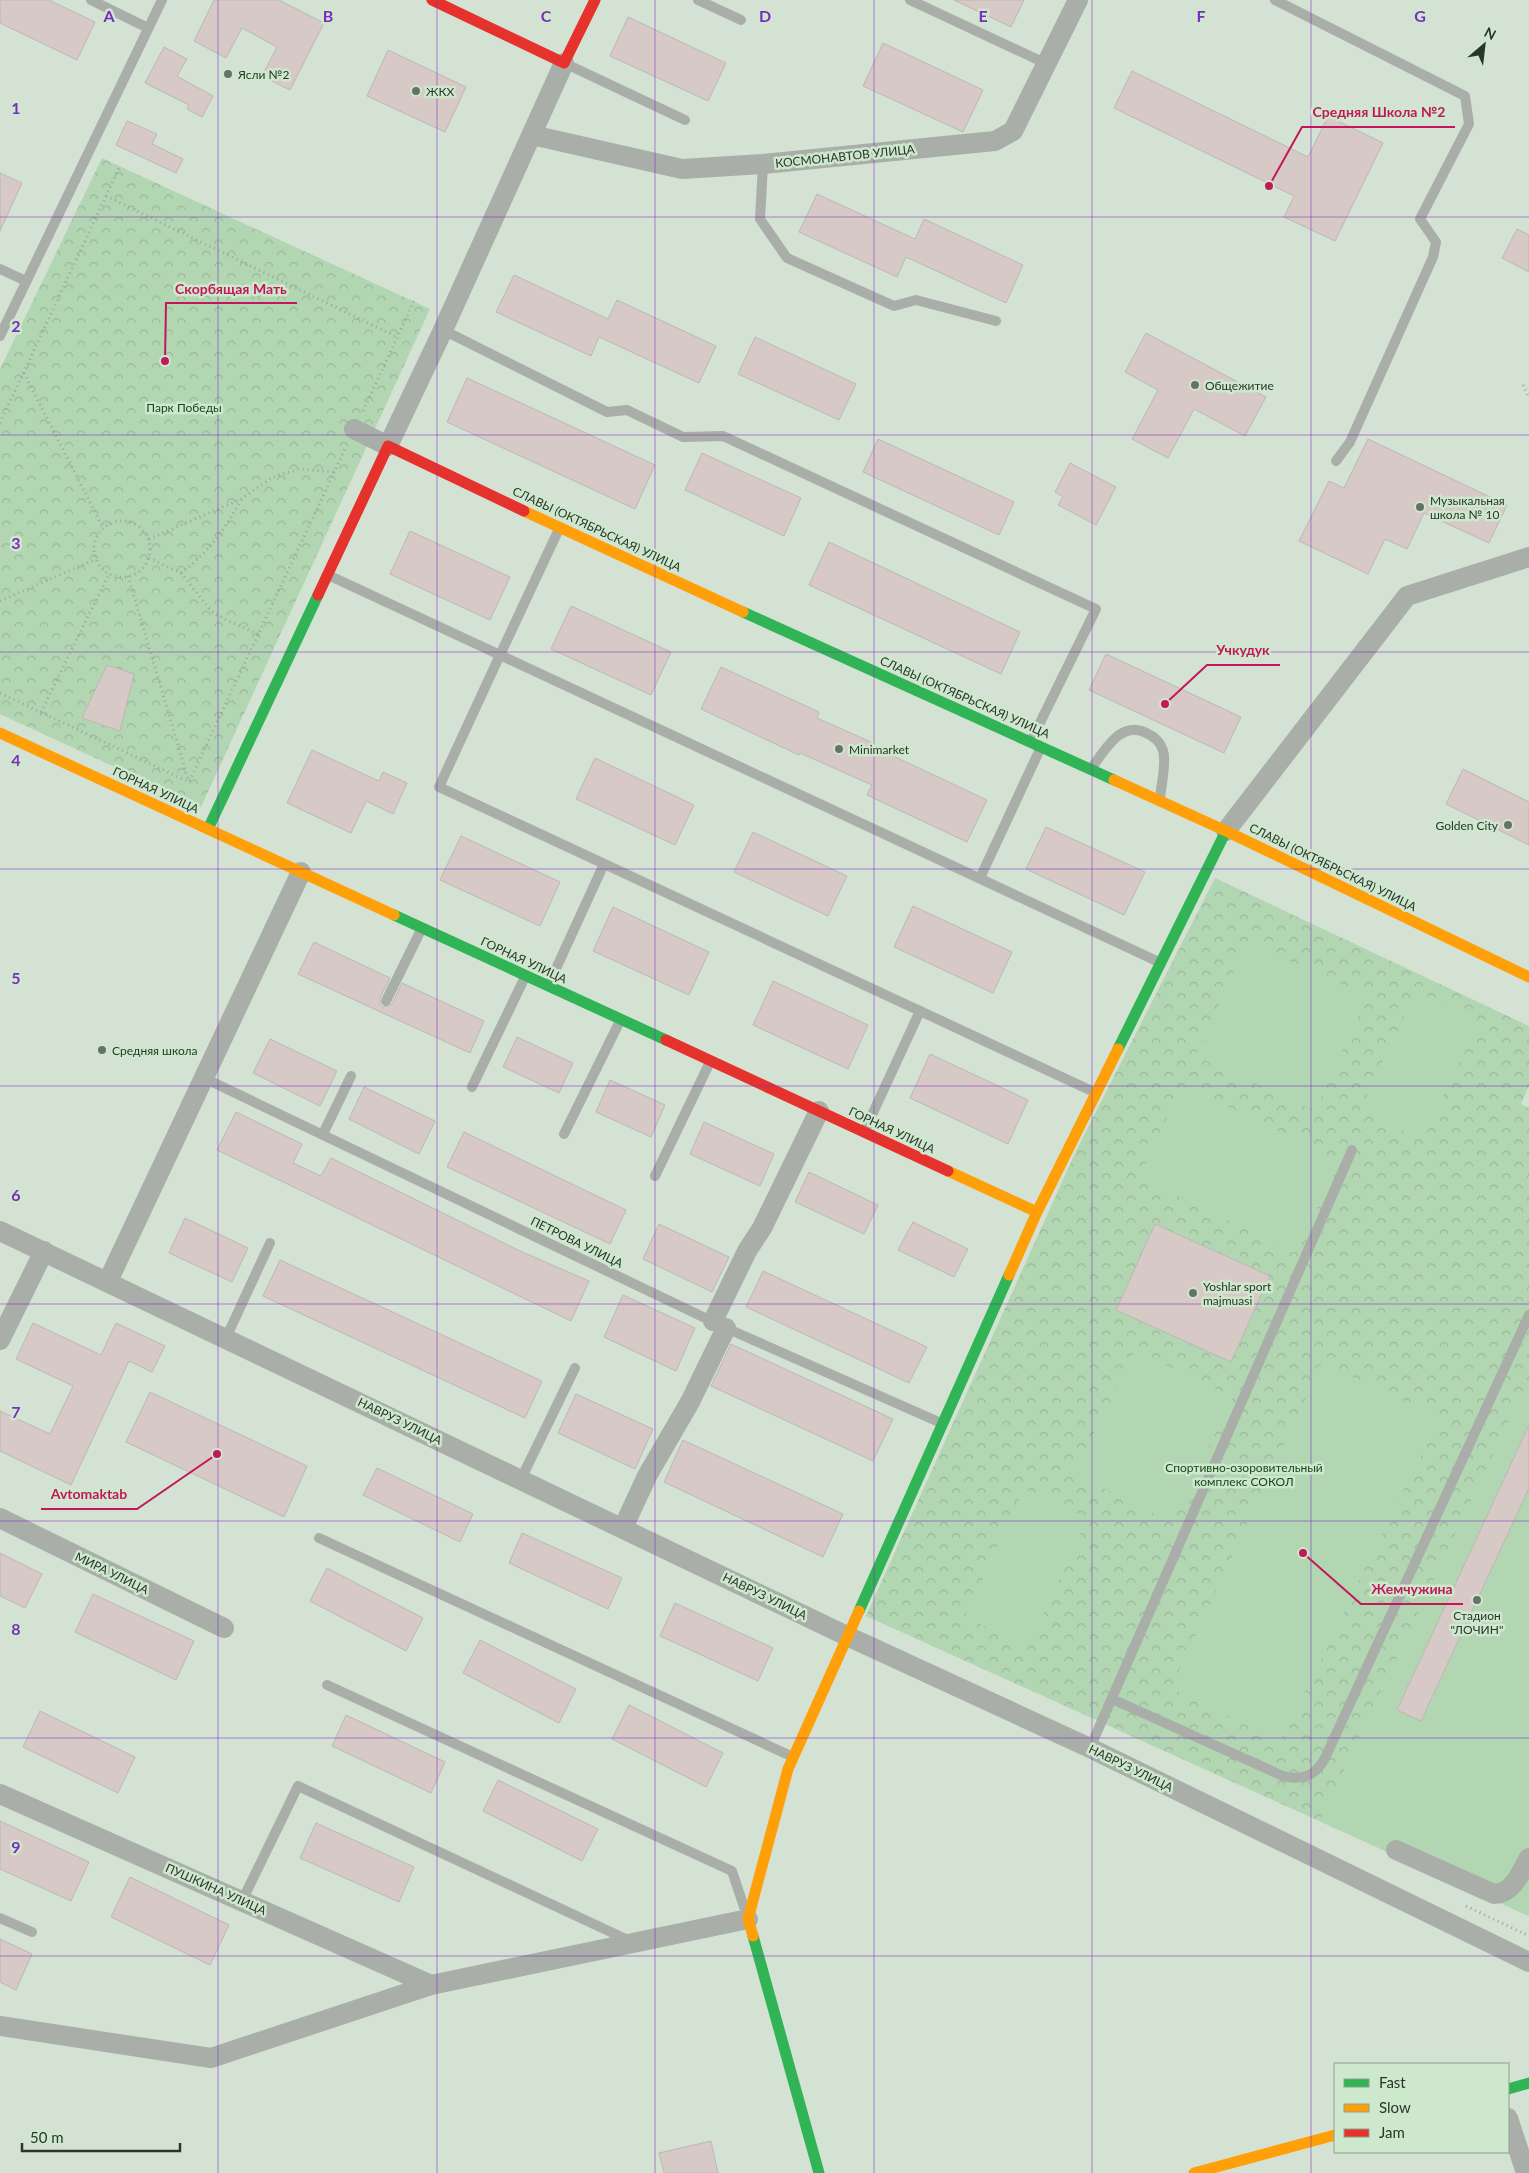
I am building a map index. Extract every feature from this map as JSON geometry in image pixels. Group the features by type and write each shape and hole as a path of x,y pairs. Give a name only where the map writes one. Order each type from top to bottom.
{"street":[{"path":"432,0 564,63"},
{"path":"208,829 443,330 564,63 595,0"},
{"name":"КОСМОНАВТОВ УЛИЦА","path":"532,135 682,169 763,164 995,141 1013,131 1078,0"},
{"path":"354,430 388,446"},
{"name":"СЛАВЫ (ОКТЯБРЬСКАЯ) УЛИЦА","path":"388,446 560,528 1226,830 1529,977"},
{"path":"820,2173 748,1919 794,1757 847,1636 1037,1212 1226,830 1407,596 1529,557"},
{"name":"ГОРНАЯ УЛИЦА","path":"0,733 1037,1212"},
{"path":"108,1281 302,872"},
{"path":"623,1528 647,1476 690,1402 747,1251 762,1228 818,1111"},
{"name":"НАВРУЗ УЛИЦА","path":"0,1231 847,1636 1090,1748 1529,1962"},
{"path":"0,1340 44,1251"},
{"name":"МИРА УЛИЦА","path":"0,1518 224,1628"},
{"name":"ПУШКИНА УЛИЦА","path":"0,1794 431,1985"},
{"path":"1396,1850 1494,1894 1503,1894 1511,1888 1529,1858"},
{"path":"0,2026 211,2058 431,1985 748,1919"},
{"path":"1509,2089 1529,2083"},
{"path":"1509,2121 1526,2173"},
{"path":"1194,2173 1334,2135"}],"lane":[{"path":"91,0 148,28"},
{"path":"0,336 162,0"},
{"path":"698,0 741,20"},
{"path":"910,0 1047,64"},
{"path":"1275,0 1465,96 1469,124 1420,219 1436,242 1433,257 1350,442 1336,461"},
{"path":"564,63 685,120"},
{"path":"763,164 760,219 787,258 894,306 916,300 996,321"},
{"path":"0,269 26,281"},
{"path":"443,330 607,412 627,410 684,437 723,436 1096,609 1030,742"},
{"path":"560,528 439,787 1096,1093"},
{"path":"327,575 1161,962"},
{"path":"1091,769 1119,733 1128,730 1145,732 1152,736 1163,749 1160,800"},
{"path":"980,878 1042,746"},
{"path":"547,986 604,864"},
{"path":"386,1001 422,928"},
{"path":"472,1087 526,976"},
{"path":"864,1132 920,1011"},
{"path":"564,1134 621,1020"},
{"path":"655,1176 710,1061"},
{"path":"323,1134 350,1076"},
{"name":"ПЕТРОВА УЛИЦА","path":"204,1078 720,1324 942,1424"},
{"path":"1090,1748 1352,1150"},
{"path":"226,1338 270,1243"},
{"path":"1112,1700 1283,1776 1299,1778 1315,1772 1325,1758 1529,1315"},
{"path":"521,1479 575,1368"},
{"path":"319,1538 794,1757"},
{"path":"327,1685 732,1871 748,1919"},
{"path":"242,1901 298,1786 634,1943"},
{"path":"0,1918 32,1932"}],"path":[{"path":"0,423 120,166"},
{"path":"106,196 397,337"},
{"path":"189,782 414,301"},
{"path":"24,372 103,528"},
{"path":"1523,385 1529,398"},
{"path":"149,539 241,499 273,477 298,469 334,472"},
{"path":"181,573 202,558 225,528 241,499"},
{"path":"119,521 128,522 144,531 149,539 149,558 144,567 128,576 109,574 102,569 96,559 95,544 103,528 119,521"},
{"path":"149,558 181,573 212,611 232,623 258,634"},
{"path":"0,600 96,559"},
{"path":"41,712 109,574"},
{"path":"128,576 189,782"},
{"path":"0,694 189,782"}],"green space":[{"name":"Парк Победы","path":"102,158 430,309 201,807 0,714 0,369"},
{"name":"Спортивно-озоровительный комплекс СОКОЛ","path":"1215,878 1529,1026 1529,1086 1521,1104 1529,1108 1529,1916 866,1616 1076,1151"},
{"path":"1248,942 1367,997 1315,1111 1196,1056"},
{"path":"1416,991 1478,1020 1423,1140 1360,1111"},
{"path":"1183,1085 1340,1161 1295,1253 1139,1177"},
{"path":"1135,1350 1233,1398 1172,1522 1074,1474"},
{"path":"1322,1363 1439,1418 1280,1742 1171,1688"},
{"name":"Стадион \"ЛОЧИН\"","path":"1529,1378 1529,1916 1320,1821"},
{"path":"1024,1489 1088,1518 1028,1647 965,1617"}],"building":[{"path":"0,0 49,0 95,22 77,60 0,23"},
{"path":"214,0 279,0 324,23 290,90 262,76 277,47 242,28 226,58 194,41"},
{"path":"954,0 1024,0 1011,27"},
{"path":"628,17 726,63 708,101 610,56"},
{"path":"883,43 983,90 963,132 863,86"},
{"path":"164,47 187,59 177,76 213,96 202,117 187,109 189,105 145,83"},
{"name":"ЖКХ","path":"388,50 466,87 445,132 367,96"},
{"path":"1132,71 1308,157 1328,116 1383,143 1335,241 1284,217 1294,196 1114,108"},
{"path":"127,121 157,134 152,144 183,159 176,173 116,145"},
{"path":"0,173 22,183 0,231"},
{"path":"817,194 915,239 924,219 1023,265 1006,303 906,257 897,277 799,232"},
{"path":"1517,229 1529,235 1529,272 1502,258"},
{"path":"514,275 608,319 617,300 716,346 699,383 599,337 591,356 496,312"},
{"name":"Общежитие","path":"1146,333 1266,397 1245,436 1194,409 1168,458 1132,439 1158,390 1125,372"},
{"path":"755,337 856,384 839,420 738,374"},
{"path":"467,378 655,465 635,509 447,422"},
{"path":"878,439 1014,502 999,535 863,472"},
{"name":"Музыкальная школа № 10","path":"1368,439 1507,505 1489,543 1424,513 1407,549 1385,539 1368,574 1299,541 1329,481 1344,488"},
{"path":"702,453 801,498 784,536 685,490"},
{"path":"1070,463 1116,487 1096,525 1058,505 1063,497 1055,492"},
{"path":"410,531 510,577 490,620 390,574"},
{"path":"829,542 1020,632 1001,674 809,585"},
{"path":"571,606 671,652 651,695 551,649"},
{"path":"1106,654 1241,717 1224,753 1089,690"},
{"path":"107,665 134,674 120,731 82,718"},
{"path":"721,667 819,712 817,718 871,742 870,745 987,800 967,842 867,795 872,785 800,753 799,755 701,709"},
{"path":"312,750 379,781 383,772 407,783 393,814 366,801 351,833 287,803"},
{"path":"595,758 694,805 675,845 576,799"},
{"name":"Golden City","path":"1463,769 1529,802 1529,845 1446,804"},
{"path":"1046,827 1145,872 1124,915 1026,869"},
{"path":"753,832 847,876 828,916 734,872"},
{"path":"461,836 560,882 540,926 440,880"},
{"path":"913,906 1012,952 993,993 894,947"},
{"path":"613,907 709,952 689,995 593,951"},
{"path":"314,942 390,978 380,998 380,1004 383,1007 392,1004 402,983 484,1021 470,1053 298,974"},
{"path":"773,981 868,1025 848,1069 753,1025"},
{"path":"517,1037 573,1063 559,1093 503,1067"},
{"path":"270,1039 337,1071 320,1106 253,1073"},
{"path":"930,1054 1028,1100 1008,1144 910,1098"},
{"path":"610,1080 665,1105 651,1137 596,1112"},
{"path":"364,1087 435,1121 419,1154 349,1119"},
{"path":"236,1112 302,1144 293,1163 321,1176 331,1158 518,1250 589,1281 571,1321 217,1150"},
{"path":"704,1122 774,1154 760,1186 690,1154"},
{"path":"464,1132 626,1210 610,1244 447,1167"},
{"path":"809,1172 878,1205 864,1234 795,1202"},
{"path":"185,1218 248,1248 232,1282 169,1253"},
{"path":"913,1222 968,1249 954,1277 898,1250"},
{"path":"659,1224 729,1257 712,1292 643,1259"},
{"name":"Yoshlar sport majmuasi","path":"1155,1224 1270,1276 1231,1362 1116,1310"},
{"path":"280,1260 542,1381 525,1418 263,1296"},
{"path":"763,1271 927,1347 909,1383 746,1307"},
{"path":"623,1295 695,1328 676,1371 604,1337"},
{"path":"33,1323 101,1355 116,1323 165,1346 152,1372 129,1361 71,1485 0,1451 0,1411 50,1434 73,1386 16,1359"},
{"path":"731,1344 893,1419 873,1461 711,1386"},
{"path":"150,1392 307,1466 284,1517 126,1442"},
{"path":"576,1394 653,1429 635,1469 558,1433"},
{"path":"1529,1425 1529,1488 1421,1721 1397,1710"},
{"path":"683,1440 843,1514 823,1557 664,1482"},
{"path":"377,1468 473,1514 460,1542 363,1495"},
{"path":"522,1533 622,1578 608,1609 509,1563"},
{"path":"0,1553 42,1574 25,1608 0,1596"},
{"path":"327,1568 423,1618 406,1651 310,1601"},
{"path":"93,1594 194,1641 176,1680 75,1632"},
{"path":"675,1603 773,1648 758,1681 660,1636"},
{"path":"480,1640 576,1689 559,1723 463,1673"},
{"path":"629,1705 723,1753 706,1787 612,1739"},
{"path":"40,1711 135,1757 118,1793 23,1747"},
{"path":"346,1715 445,1762 431,1793 332,1746"},
{"path":"498,1780 598,1829 582,1861 483,1811"},
{"path":"0,1821 89,1862 71,1901 0,1869"},
{"path":"316,1823 414,1867 399,1902 300,1858"},
{"path":"130,1877 229,1925 210,1965 111,1917"},
{"path":"0,1939 32,1954 16,1990 0,1982"},
{"path":"711,2141 718,2173 664,2173 659,2153"}],"traffic: fast":[{"path":"208,829 318,595"},
{"path":"743,612 1114,780"},
{"path":"1118,1049 1226,831"},
{"path":"394,915 666,1040"},
{"path":"859,1611 1009,1275"},
{"path":"753,1936 819,2173"},
{"path":"1509,2089 1529,2083"}],"traffic: slow":[{"path":"524,511 743,612"},
{"path":"0,733 394,915"},
{"path":"1114,780 1226,831 1529,977"},
{"path":"1009,1275 1037,1212 1118,1049"},
{"path":"948,1171 1037,1212"},
{"path":"753,1936 748,1919 788,1769 859,1611"},
{"path":"1194,2173 1334,2135"}],"traffic: jam":[{"path":"432,0 564,63 595,0"},
{"path":"318,595 388,446 524,511"},
{"path":"666,1040 948,1171"}],"place":[{"name":"Ясли №2","path":"228,74"},
{"name":"ЖКХ","path":"416,91"},
{"name":"Средняя Школа №2","path":"1269,186"},
{"name":"Скорбящая Мать","path":"165,361"},
{"name":"Общежитие","path":"1195,385"},
{"name":"Музыкальная школа № 10","path":"1420,507"},
{"name":"Учкудук","path":"1165,704"},
{"name":"Minimarket","path":"839,749"},
{"name":"Golden City","path":"1508,825"},
{"name":"Средняя школа","path":"102,1050"},
{"name":"Yoshlar sport majmuasi","path":"1193,1293"},
{"name":"Avtomaktab","path":"217,1454"},
{"name":"Жемчужина","path":"1303,1553"},
{"name":"Стадион \"ЛОЧИН\"","path":"1477,1600"}]}
